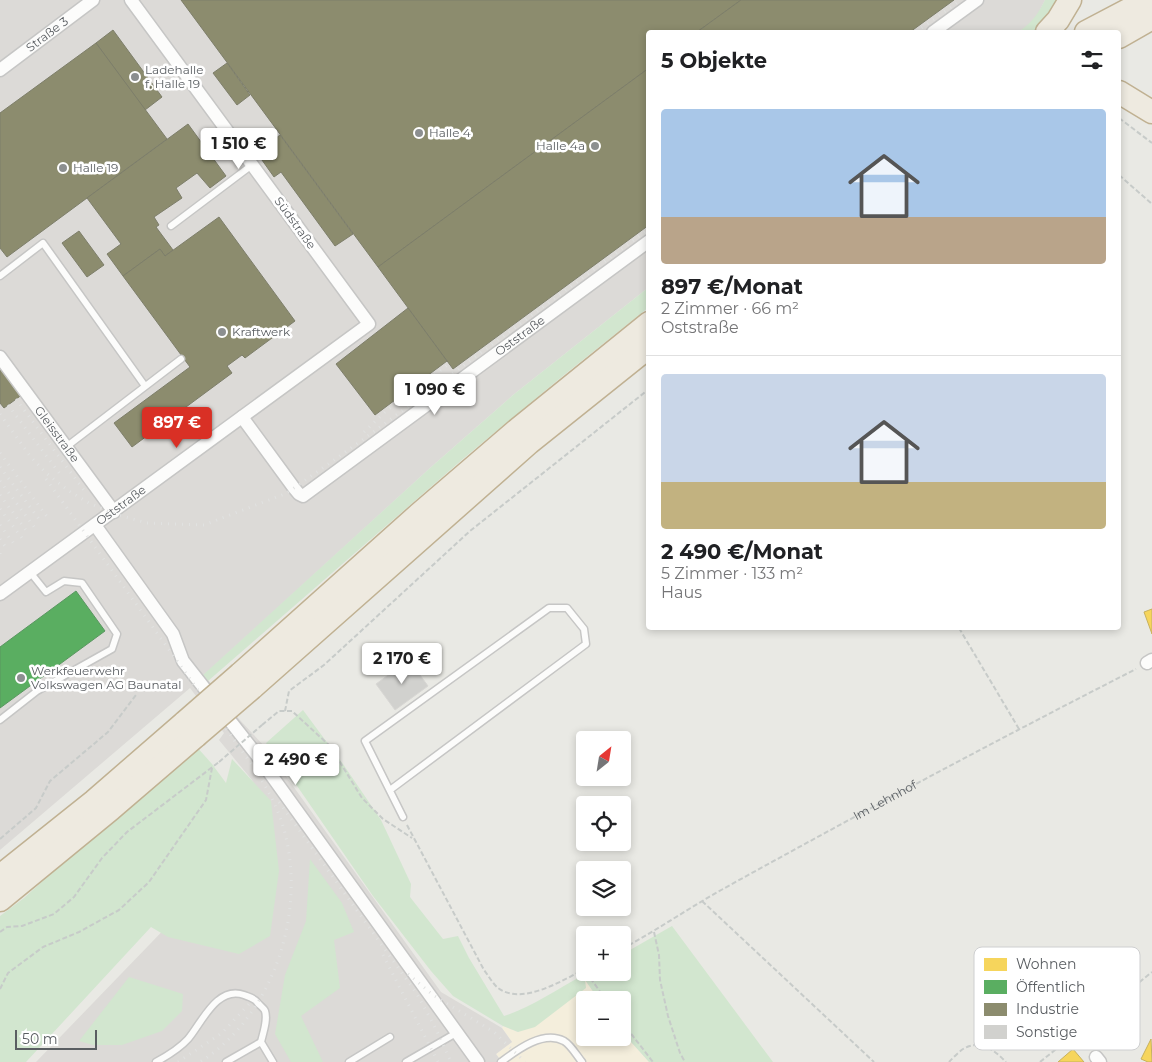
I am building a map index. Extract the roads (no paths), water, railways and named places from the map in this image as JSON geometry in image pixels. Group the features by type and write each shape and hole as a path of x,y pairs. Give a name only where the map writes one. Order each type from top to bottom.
{"highway":[{"path":"1049,30 1058,20 1070,0"},
{"path":"1090,30 1147,0"},
{"path":"1121,36 1152,18"},
{"path":"1121,93 1152,112"},
{"path":"246,681 419,514 518,429 646,325"},
{"path":"0,900 51,860 191,729 246,681 529,444 646,349"},
{"path":"0,876 94,801 191,729"}],"street":[{"name":"Straße 3","path":"0,70 94,0"},
{"name":"Südstraße","path":"131,0 369,324"},
{"path":"936,30 977,0"},
{"name":"Oststraße","path":"242,418 298,494 303,496 646,243"},
{"name":"Oststraße","path":"0,594 369,324"},
{"name":"Gleisstraße","path":"0,357 114,512"},
{"path":"95,525 172,634 183,661 256,754 478,1062"}],"lane":[{"path":"171,226 252,165"},
{"path":"0,276 42,243 145,386"},
{"path":"66,447 180,359"},
{"path":"0,720 37,691 112,649 118,634 82,583 64,581 46,592 30,572"},
{"path":"390,790 586,644 584,629 567,608 549,608 365,741 403,817"},
{"path":"156,1062 174,1052 187,1041 205,1013 228,994 241,994 255,999 265,1012 265,1026 261,1042 273,1062"},
{"path":"406,1062 458,1032"},
{"path":"349,1062 390,1037"},
{"path":"506,1061 525,1045 552,1037 566,1042 582,1062"},
{"path":"226,1062 261,1042"}],"railway":[{"path":"919,30 961,0"},
{"path":"0,414 30,456 46,473 69,491 89,503 112,513 147,523 204,525 287,493 361,441 646,231"},
{"path":"364,432 386,411 449,364"},
{"path":"16,399 86,493"},
{"path":"8,405 60,474"},
{"path":"0,453 48,518"},
{"path":"0,467 42,523"},
{"path":"46,479 255,769 274,802 282,823 289,855 291,889 288,923 279,956 266,988 248,1017 226,1042 200,1062"},
{"path":"0,481 35,528"},
{"path":"0,495 28,533"},
{"path":"0,509 22,538"},
{"path":"0,525 14,544"},
{"path":"0,539 7,549"},
{"path":"279,802 417,994 451,1062"},
{"path":"383,955 438,1062"},
{"path":"408,974 433,995 494,1032 525,1062"},
{"path":"178,1062 222,1033 249,1004"}],"place":[{"name":"Ladehalle f. Halle 19","path":"135,77"},
{"name":"Halle 4","path":"419,133"},
{"name":"Halle 4a","path":"595,146"},
{"name":"Halle 19","path":"63,168"},
{"name":"Kraftwerk","path":"222,332"},
{"name":"Werkfeuerwehr Volkswagen AG Baunatal","path":"21,678"}]}
